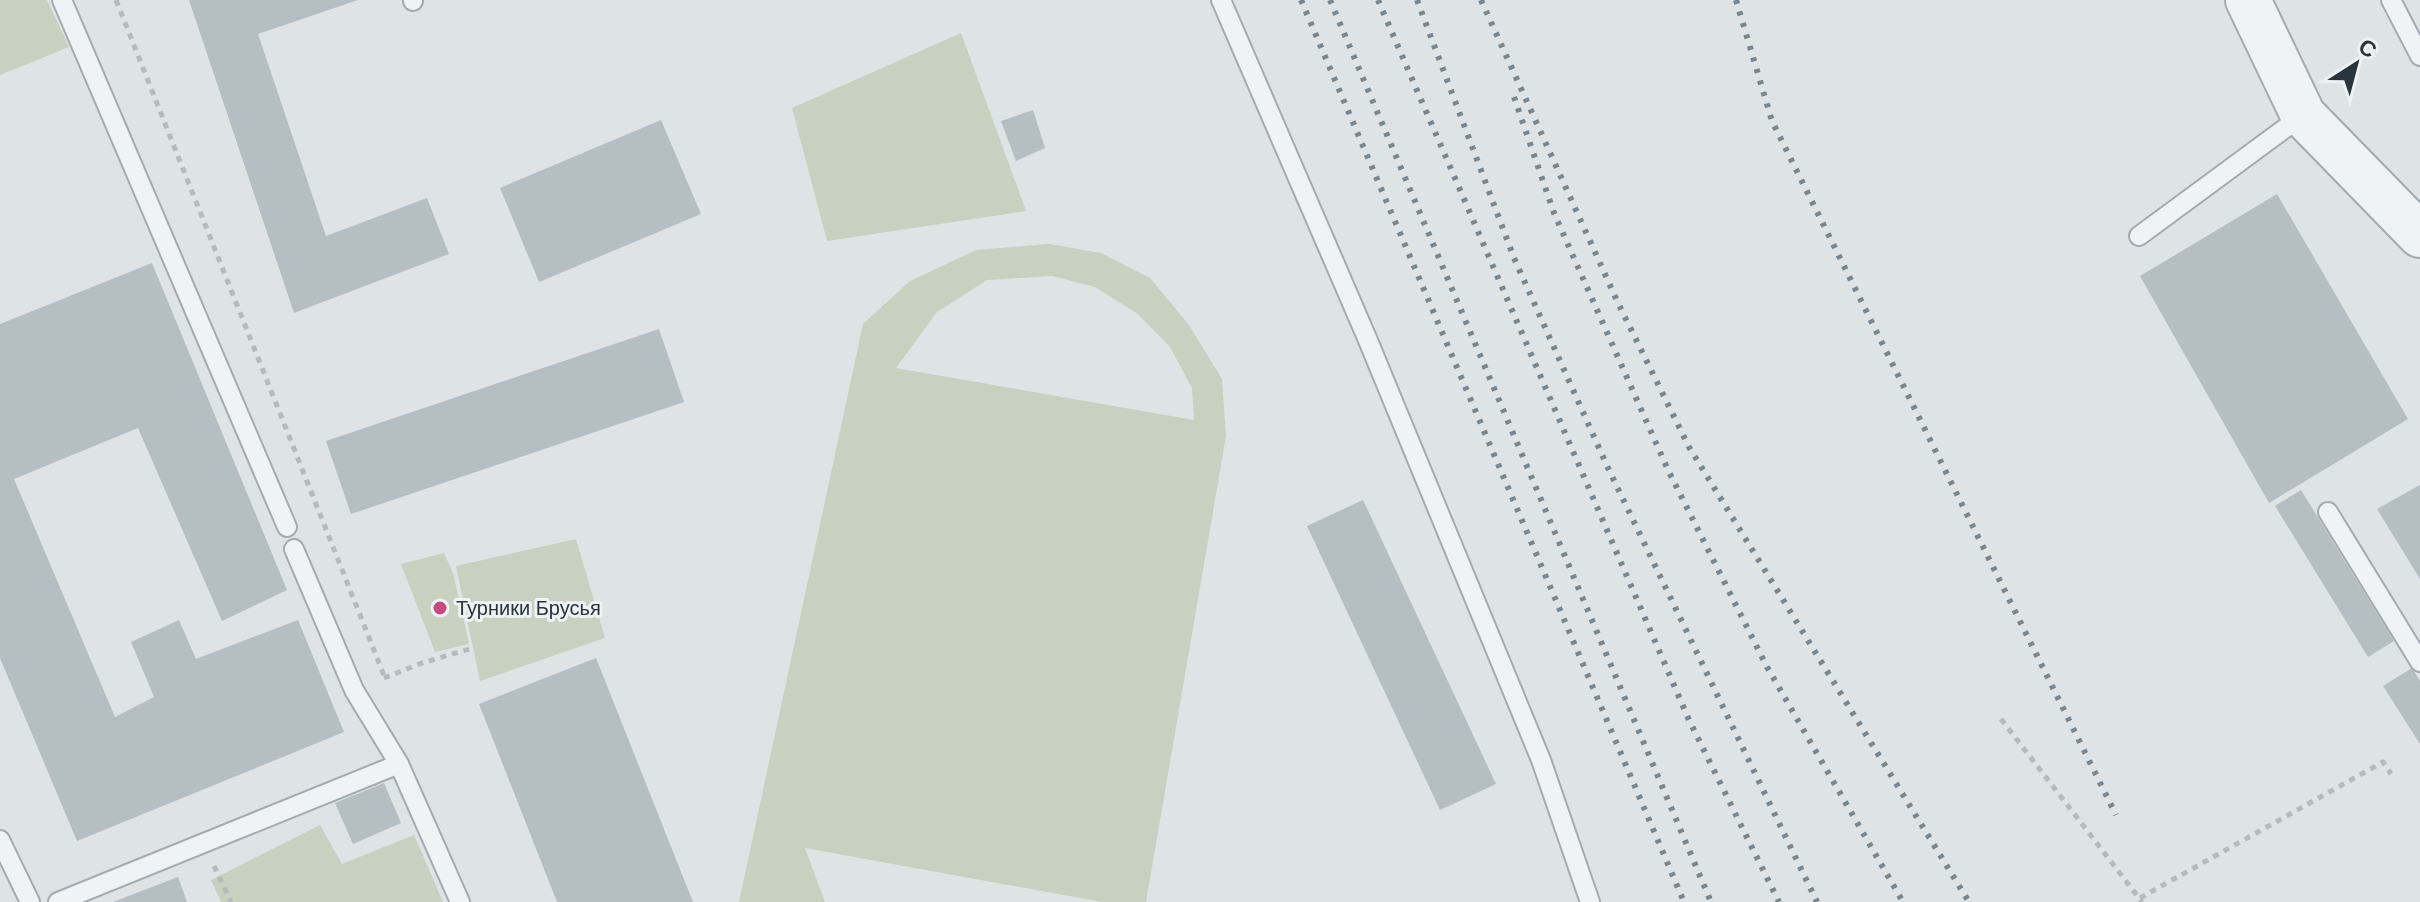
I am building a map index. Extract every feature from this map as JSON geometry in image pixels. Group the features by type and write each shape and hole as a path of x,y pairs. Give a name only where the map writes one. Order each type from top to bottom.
{"street":[{"path":"2248,0 2303,115 2413,218"}],"lane":[{"path":"62,0 287,527"},
{"path":"1221,0 1373,353 1541,760 1590,902"},
{"path":"2391,0 2420,56"},
{"path":"2139,236 2303,115"},
{"path":"2328,512 2420,662"},
{"path":"294,549 354,690 399,764 460,902"},
{"path":"58,902 399,764"},
{"path":"0,840 30,902"}],"path":[{"path":"116,0 385,678"},
{"path":"354,690 422,663 473,648"},
{"path":"2001,719 2141,900 2383,762 2391,774"},
{"path":"204,844 231,902"}],"green space":[{"path":"0,0 47,0 69,47 0,75"},
{"path":"961,33 1026,211 827,241 792,108"},
{"path":"1049,244 1101,253 1150,278 1189,325 1222,379 1226,436 1146,902 1102,902 805,848 825,902 739,902 863,324 910,281 976,250","holes":["1052,276 1095,287 1138,314 1170,347 1192,388 1194,420 896,368 937,312 987,280"]},
{"path":"576,539 605,638 480,681 456,566"},
{"name":"Турники Брусья","path":"444,553 453,573 469,644 435,652 401,564"},
{"path":"320,825 342,864 414,835 443,902 221,902 211,880"}],"building":[{"path":"189,0 358,0 258,34 326,236 427,198 449,254 294,313"},
{"path":"1033,110 1045,148 1016,161 1001,121"},
{"path":"661,120 701,214 539,282 500,188"},
{"path":"2277,194 2408,419 2269,503 2140,276"},
{"path":"152,263 287,590 222,621 138,428 14,479 115,717 154,697 131,642 179,620 196,659 298,620 344,732 77,841 0,658 0,324"},
{"path":"659,329 684,402 351,514 326,441"},
{"path":"2420,485 2420,579 2377,509"},
{"path":"2301,490 2394,641 2368,657 2275,506"},
{"path":"1363,500 1496,784 1440,810 1307,526"},
{"path":"596,658 693,902 557,902 479,704"},
{"path":"2412,668 2420,681 2420,744 2383,686"},
{"path":"384,783 401,823 353,844 335,803"},
{"path":"178,877 187,902 113,902"}],"railway":[{"path":"1301,0 1684,902"},
{"path":"1330,0 1711,902"},
{"path":"1378,0 1689,720 1779,902"},
{"path":"1417,0 1514,258 1608,468 1817,902"},
{"path":"1481,0 1618,303 1689,447 1969,902"},
{"path":"1736,0 1772,121 2116,815"},
{"path":"1514,97 1554,213 1668,470 1767,667 1903,902"}],"place":[{"name":"Турники Брусья","path":"440,608"}]}
